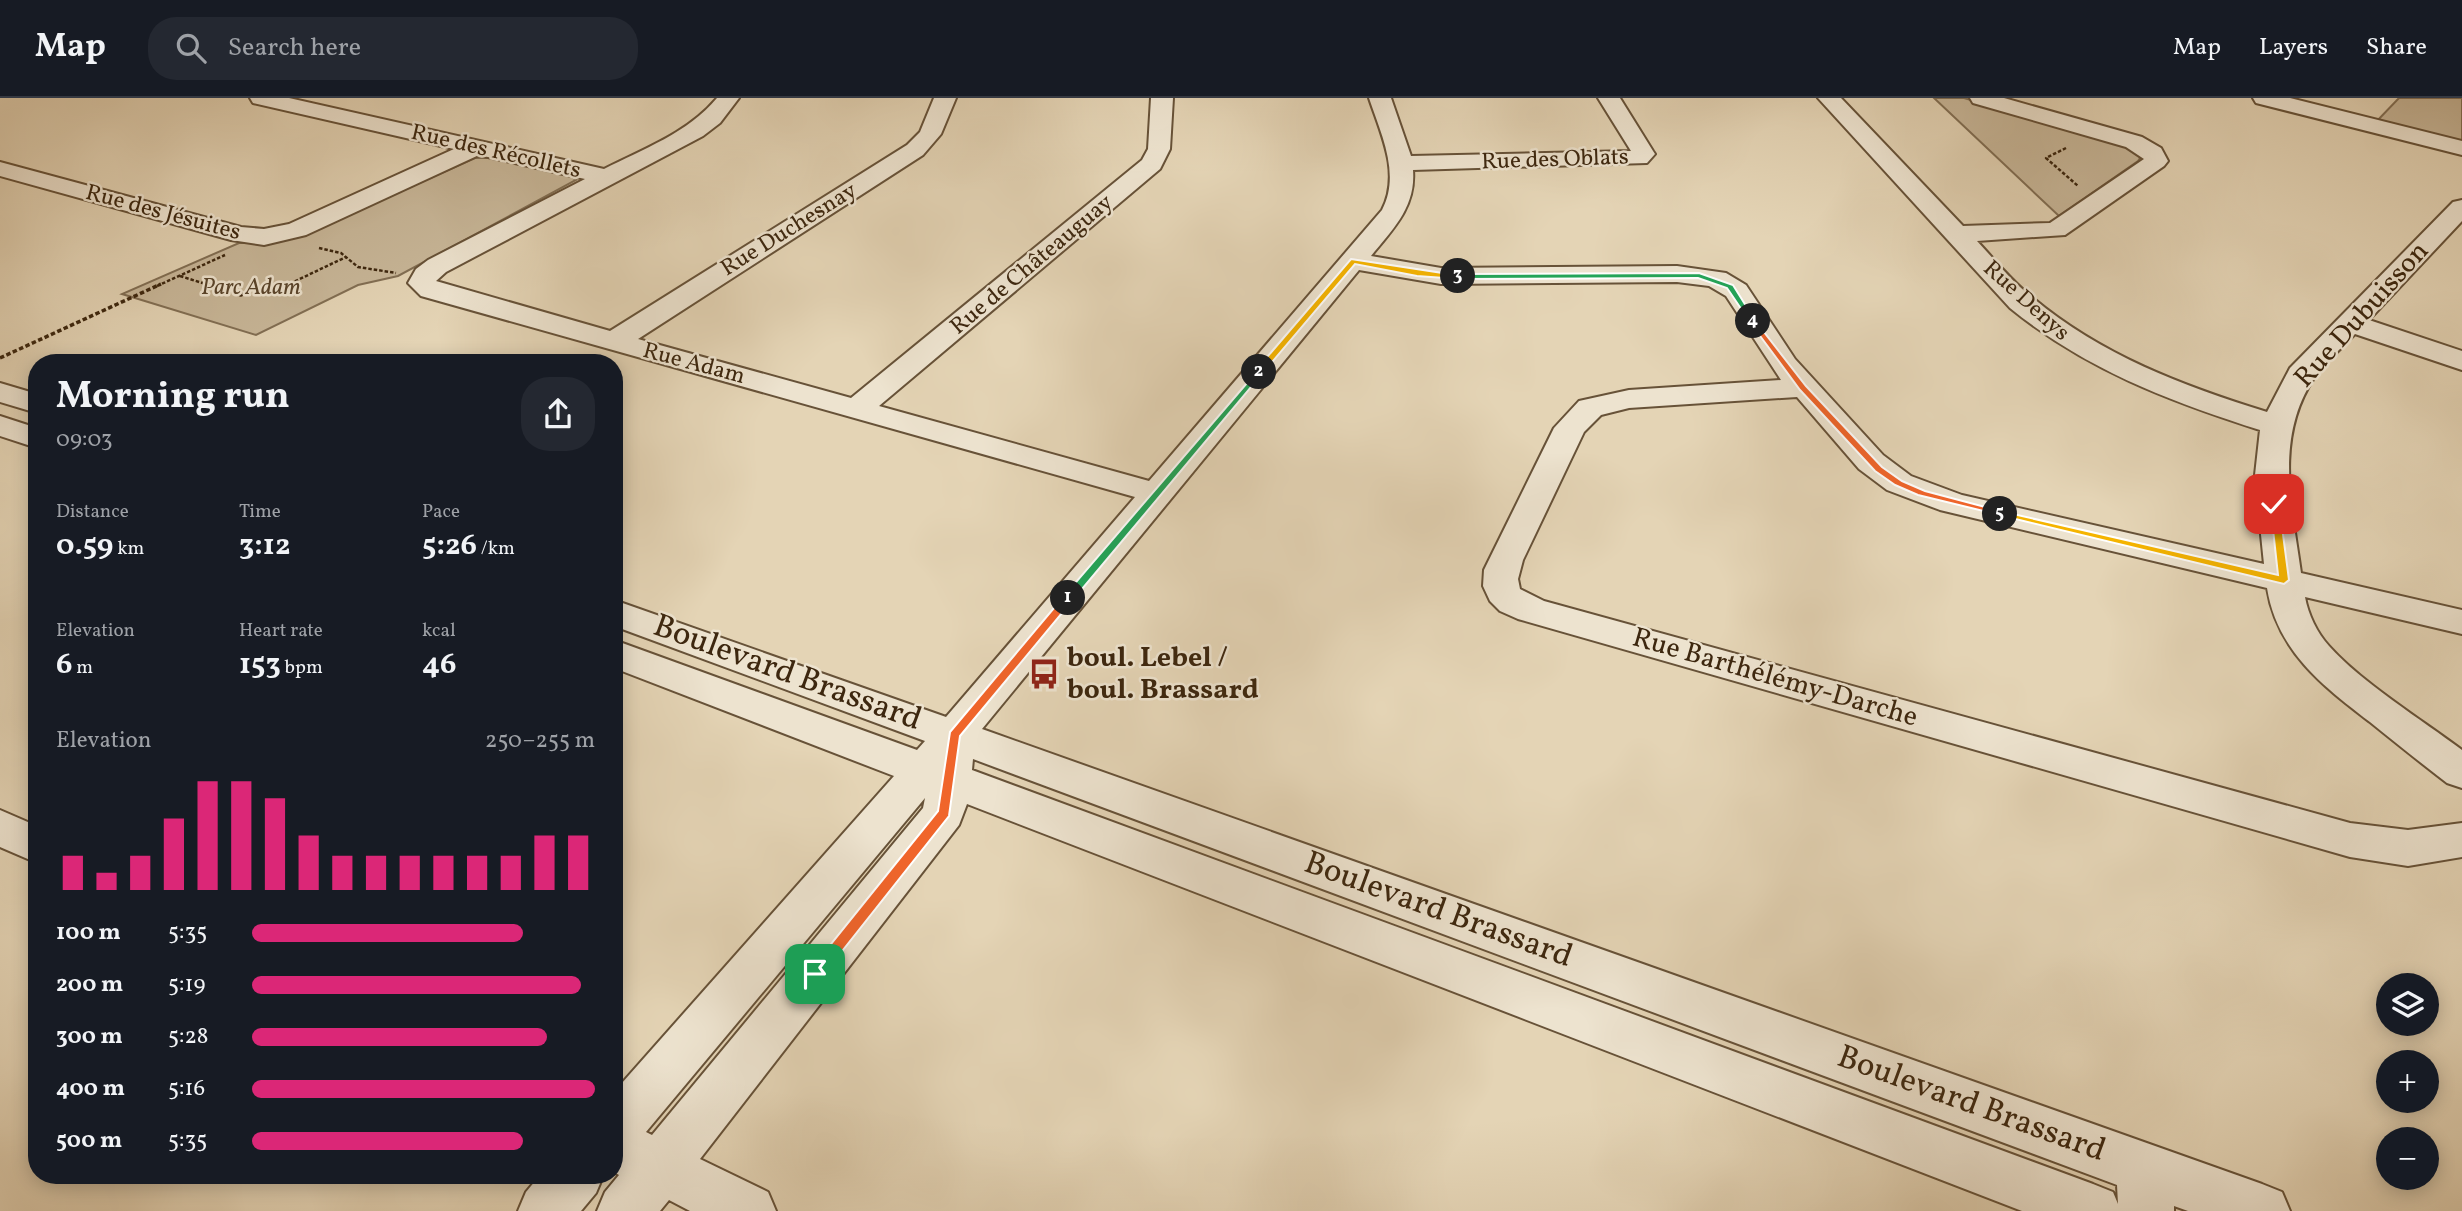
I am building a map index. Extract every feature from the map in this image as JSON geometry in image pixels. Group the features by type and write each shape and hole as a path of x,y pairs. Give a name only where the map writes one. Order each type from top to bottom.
{"street":[{"name":"Rue des Récollets","path":"261,98 608,177"},
{"name":"Rue Adam","path":"728,98 704,125 437,266 425,275 422,283 431,290 612,342 858,408 1156,493"},
{"name":"Rue Duchesnay","path":"612,342 915,150 930,134 944,98"},
{"name":"Rue de Châteauguay","path":"858,408 1152,164 1159,149 1161,98"},
{"path":"623,1120 943,760 1156,493 1353,261 1401,200 1404,183 1381,98"},
{"name":"Rue des Oblats","path":"1400,163 1639,158 1642,151 1609,98"},
{"name":"Rue Denys","path":"1829,98 2020,302 2075,345 2152,382 2276,425"},
{"path":"1956,234 2056,230 2156,162 2152,153 2134,142 1981,98"},
{"path":"2264,98 2462,149"},
{"path":"2357,122 2374,106"},
{"name":"Rue des Jésuites","path":"0,169 240,235 264,237 306,227 477,148"},
{"name":"Rue Dubuisson","path":"2462,207 2301,374 2276,425 2271,475 2284,580 2295,621 2315,655 2360,695 2462,772"},
{"path":"1353,261 1406,271 1454,276 1677,274 1716,279 1736,291 1770,346 1803,388 1871,462 1899,483 1952,503 2462,622"},
{"path":"2349,323 2462,362"},
{"name":"Rue Barthélémy-Darche","path":"1803,388 1629,399 1590,408 1570,428 1506,560 1499,581 1502,592 1515,603 1531,610 2350,840 2408,848 2462,840"},
{"path":"0,416 22,400"},
{"path":"0,425 28,436"},
{"name":"Boulevard Brassard","path":"623,616 943,760 2093,1211"},
{"name":"Boulevard Brassard","path":"623,656 943,760 2145,1189 2262,1211"},
{"path":"625,1211 637,1155 944,813 943,760"},
{"path":"0,827 28,841"},
{"path":"637,1155 748,1211"},
{"path":"546,1211 569,1184"}],"path":[{"path":"2071,147 2046,158 2079,187"},
{"path":"179,275 241,295 254,289 268,294 346,257"},
{"path":"0,358 132,298"}],"green space":[{"path":"1934,98 1964,98 2119,143 2142,155 2138,161 2059,216"},
{"path":"2399,98 2462,98 2462,144 2375,123"},
{"name":"Parc Adam","path":"475,158 491,158 570,176 576,180 398,276 358,285 256,335 122,294 239,243 266,243 301,236"}],"place":[{"name":"boul. Lebel / boul. Brassard","path":"1044,674"}],"route":[{"path":"815,974 944,813 951,779 954,735 1353,261 1430,275 1677,274 1716,279 1736,291 1758,329 1784,365 1871,462 1899,483 1952,503 2284,580 2274,504"}]}
